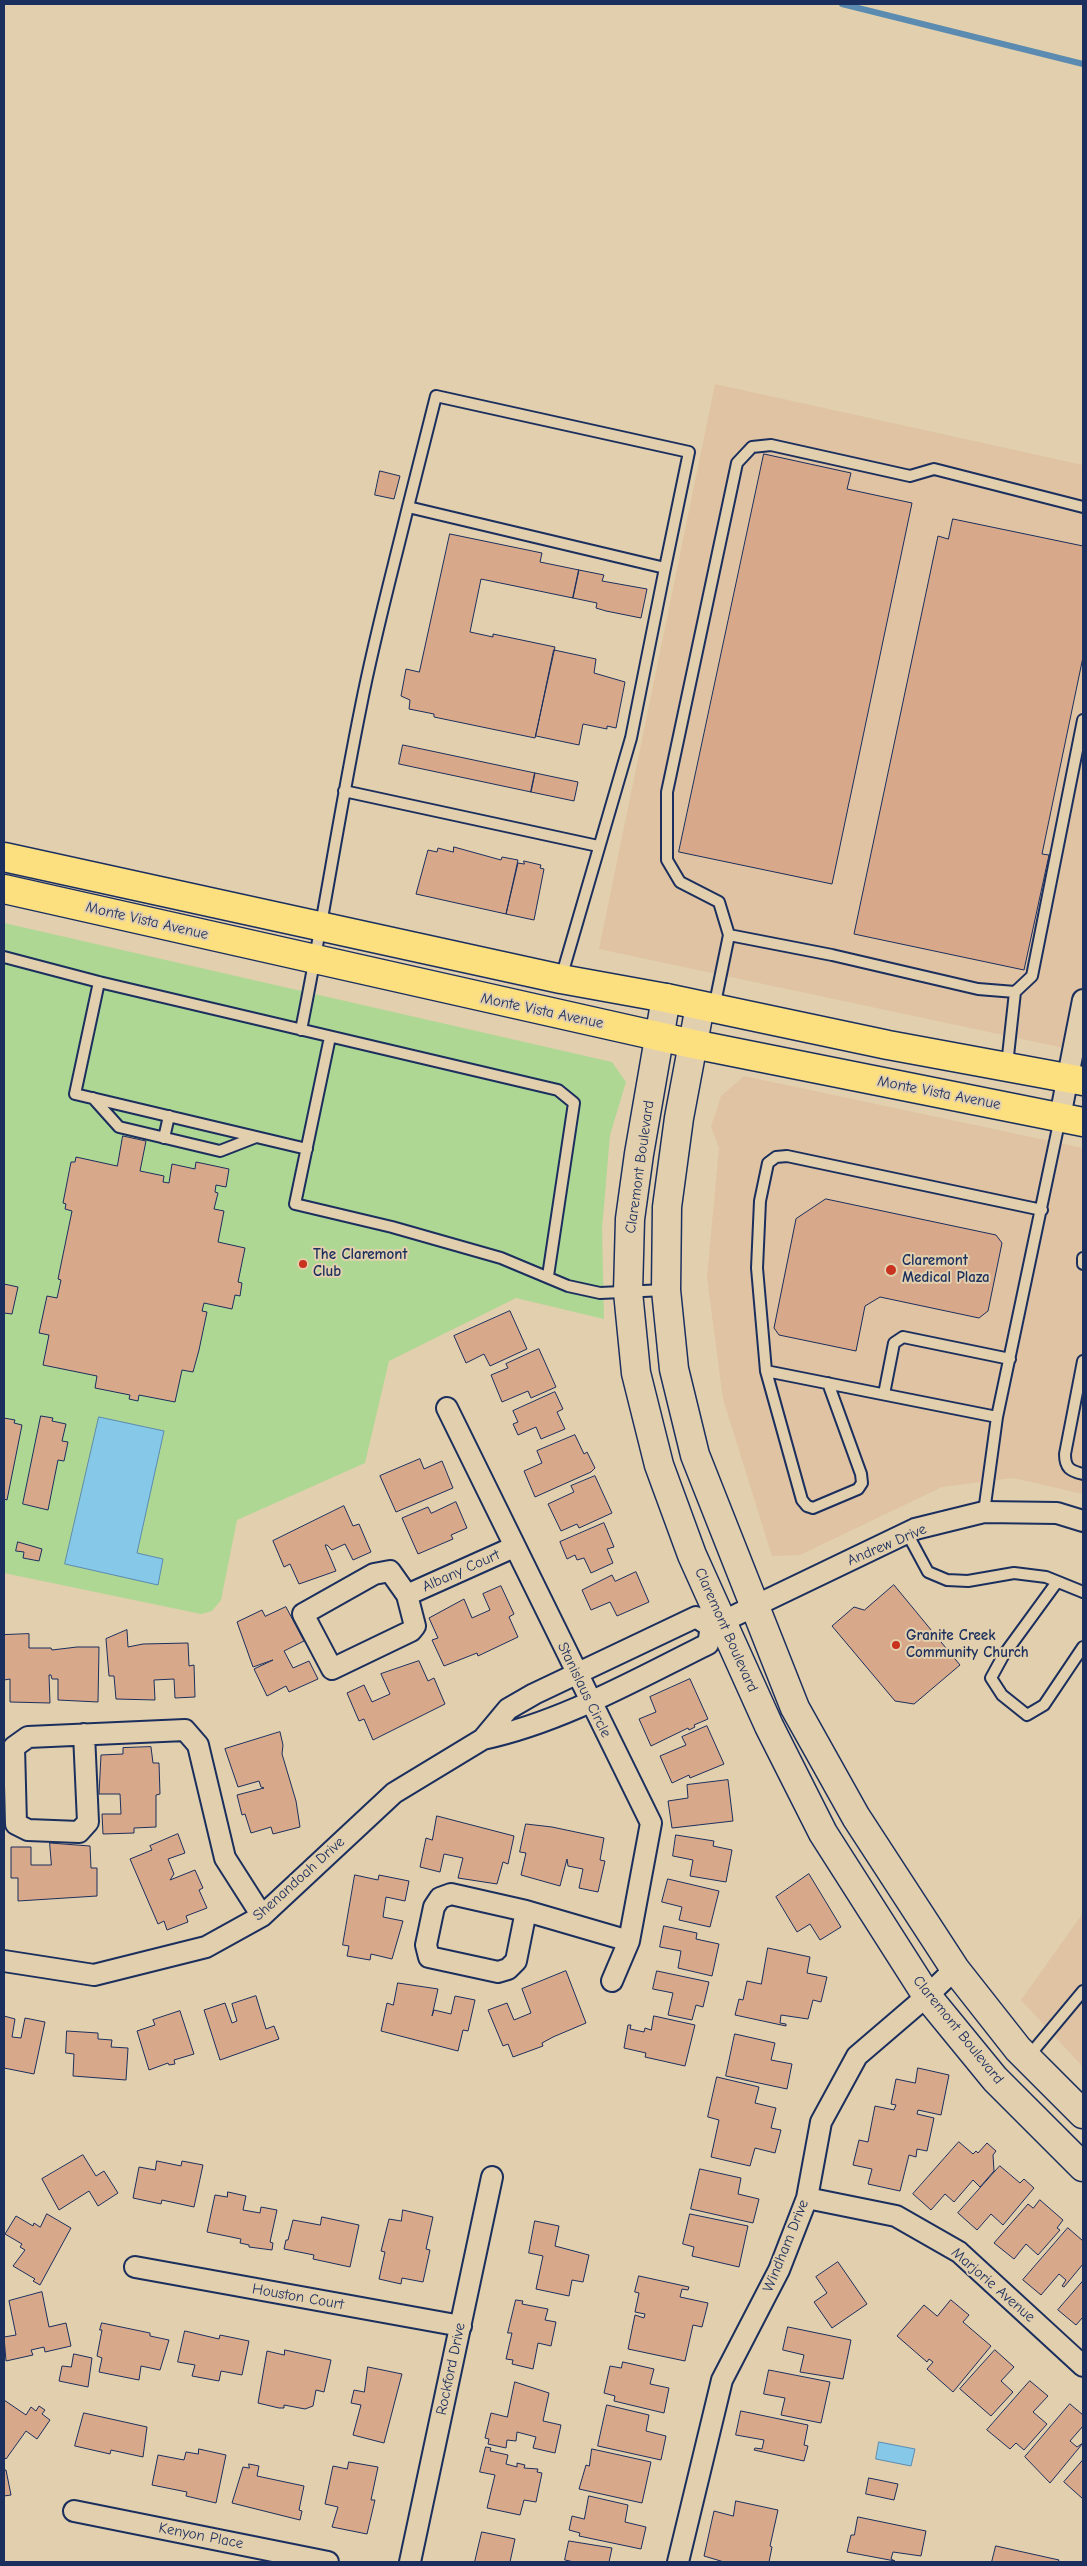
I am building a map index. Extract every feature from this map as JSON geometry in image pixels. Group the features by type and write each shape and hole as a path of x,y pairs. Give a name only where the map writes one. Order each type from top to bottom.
{"main road":[{"path":"4,857 561,979 666,998 888,1045 1075,1079"},
{"name":"Monte Vista Avenue","path":"4,889 693,1044 1072,1120"},
{"name":"Claremont Boulevard","path":"666,998 630,1219 628,1292 636,1373 659,1465 717,1624 822,1833 927,1996 995,2079 1083,2167"},
{"path":"707,1008 693,1044 679,1118 667,1207 666,1290 674,1369 695,1455 756,1604 795,1708 856,1817 955,1969 1027,2058 1083,2114"}],"street":[{"path":"1072,1120 1083,1000"},
{"name":"Stanislaus Circle","path":"447,1408 651,1824 629,1942 612,1981"},
{"name":"Andrew Drive","path":"717,1624 907,1533 984,1512 1057,1513 1083,1521"},
{"name":"Albany Court","path":"407,1595 514,1547"},
{"name":"Albany Court","path":"390,1571 407,1595 415,1626 411,1631 332,1668 303,1614 374,1574 390,1571"},
{"name":"Shenandoah Drive","path":"4,1961 94,1975 206,1947 262,1916 394,1792 482,1739 508,1709 576,1674 696,1618 717,1624 708,1644 590,1702 518,1732 482,1739"},
{"path":"84,1734 88,1822 79,1832 28,1830 16,1824 14,1747 28,1737 84,1734 185,1730 198,1745 225,1858 262,1916"},
{"path":"526,1912 516,1961 508,1969 498,1972 429,1956 426,1945 434,1908 440,1898 451,1894 526,1912 629,1942"},
{"name":"Windham Drive","path":"678,2562 722,2380 779,2270 807,2198 821,2122 856,2056 927,1996 955,1969"},
{"name":"Rockford Drive","path":"410,2562 492,2177"},
{"name":"Marjorie Avenue","path":"807,2198 896,2216 959,2252 1083,2366"},
{"name":"Houston Court","path":"135,2267 461,2326"},
{"name":"Kenyon Place","path":"74,2511 328,2562"}],"lane":[{"path":"301,1030 316,960 344,791 361,703 436,396 689,452 631,738 598,846 561,979"},
{"path":"707,1008 729,935 719,902 680,882 667,860 667,792 736,463 752,447 771,445 910,476 934,469 1083,507"},
{"path":"408,507 665,568"},
{"path":"1006,1066 1016,992 1032,976 1083,720"},
{"path":"344,791 598,846"},
{"path":"729,935 832,955 978,990 1016,992"},
{"path":"4,957 99,982 558,1090 574,1103 548,1276"},
{"path":"99,982 75,1094 307,1149"},
{"path":"330,1037 295,1204 392,1227 483,1253 548,1276 568,1286 600,1294 666,1290"},
{"path":"94,1098 120,1127 164,1138 220,1151 256,1137"},
{"path":"164,1138 169,1116"},
{"path":"984,1512 997,1416 1042,1210 1072,1120"},
{"path":"828,1383 861,1474 862,1483 858,1489 813,1508 807,1506 802,1500 766,1371 757,1268 759,1210 764,1173 768,1163 776,1157 800,1158 1042,1210"},
{"path":"1083,1258 1083,1264"},
{"path":"884,1394 894,1343 903,1337 1010,1359"},
{"path":"1083,1361 1065,1454 1065,1463 1071,1471 1083,1474"},
{"path":"766,1371 997,1416"},
{"path":"907,1533 928,1572 947,1580 968,1581 1014,1573 1046,1577 1083,1592"},
{"path":"1057,1582 1003,1656 991,1678 1002,1695 1027,1716 1044,1706 1083,1647"},
{"path":"1027,2058 1083,1991"}],"shaded area":[{"path":"715,384 1083,465 1083,1052 599,949"},
{"path":"744,1076 1083,1148 1083,1494 1013,1478 942,1487 800,1555 772,1556 723,1399 707,1277 719,1148 711,1127 721,1096"},
{"path":"1083,1913 1083,2067 1021,2000"}],"green space":[{"name":"The Claremont Club","path":"4,923 612,1062 626,1082 610,1135 602,1229 604,1319 516,1298 389,1361 365,1463 237,1520 221,1600 212,1611 201,1614 4,1573"}],"water":[{"path":"99,1417 164,1431 137,1553 163,1559 158,1585 65,1564"},
{"path":"879,2442 915,2449 911,2466 876,2459"}],"building":[{"path":"764,454 851,473 847,489 912,503 832,884 679,852"},
{"path":"380,471 400,476 394,499 375,495"},
{"path":"953,519 1083,546 1083,657 1042,854 1049,855 1024,970 854,934 938,536 948,539"},
{"path":"450,534 542,553 540,562 579,570 573,598 481,579 470,632 493,637 493,634 555,647 535,738 434,717 434,714 409,709 410,700 401,696 406,669 419,672"},
{"path":"579,570 604,575 602,581 647,589 641,618 606,611 596,608 597,603 573,598"},
{"path":"554,650 596,659 594,673 625,682 616,728 607,726 607,729 583,724 579,745 536,736"},
{"path":"403,745 535,773 531,792 399,764"},
{"path":"535,773 578,782 574,801 531,792"},
{"path":"454,847 501,860 502,857 518,860 506,914 416,894 428,850 437,852 438,848 453,852"},
{"path":"524,861 541,865 540,868 544,869 534,920 506,914 518,863 524,864"},
{"path":"123,1136 146,1141 140,1171 164,1176 163,1182 169,1183 172,1164 195,1169 196,1162 229,1169 226,1187 216,1185 215,1192 218,1193 214,1209 224,1211 218,1242 245,1248 238,1282 242,1283 240,1296 235,1295 232,1309 204,1303 202,1311 207,1312 193,1372 182,1370 175,1402 139,1395 138,1401 129,1399 130,1395 95,1388 97,1376 43,1365 49,1335 39,1333 47,1296 57,1298 61,1280 58,1279 72,1211 65,1209 66,1204 63,1203 71,1162 75,1162 76,1157 117,1166"},
{"name":"Claremont Medical Plaza","path":"826,1199 996,1235 1002,1243 988,1311 979,1318 880,1297 865,1306 856,1351 779,1335 774,1328 796,1219"},
{"path":"4,1284 18,1287 12,1314 4,1313"},
{"path":"510,1311 527,1349 490,1366 484,1354 466,1363 454,1336"},
{"path":"539,1349 556,1387 531,1398 528,1391 502,1402 491,1375 508,1368 506,1364"},
{"path":"555,1392 563,1409 557,1412 565,1429 541,1439 536,1427 518,1435 513,1424 518,1422 513,1411"},
{"path":"41,1416 53,1418 52,1421 66,1424 62,1441 68,1442 64,1461 58,1460 48,1510 23,1504"},
{"path":"4,1418 15,1420 14,1423 22,1425 7,1500 4,1499"},
{"path":"575,1435 584,1454 587,1452 595,1468 591,1472 535,1497 524,1471 542,1463 537,1451"},
{"path":"420,1459 424,1469 442,1461 453,1488 396,1512 380,1476"},
{"path":"595,1476 612,1513 579,1528 577,1524 561,1531 548,1504 574,1492 571,1486"},
{"path":"456,1502 467,1528 451,1535 453,1539 418,1554 402,1518 428,1507 431,1513"},
{"path":"344,1506 353,1526 359,1524 371,1552 353,1560 345,1544 332,1550 325,1545 336,1571 299,1584 290,1564 284,1567 273,1541"},
{"path":"604,1523 614,1547 607,1549 613,1563 591,1573 584,1558 577,1560 575,1555 567,1559 560,1542"},
{"path":"18,1542 42,1549 39,1561 23,1558 24,1552 16,1551"},
{"path":"636,1572 649,1602 617,1616 610,1602 591,1610 582,1590 612,1575 615,1581"},
{"name":"Granite Creek Community Church","path":"894,1585 960,1665 914,1704 895,1701 832,1626 854,1607 864,1610"},
{"path":"501,1586 514,1614 509,1617 518,1637 478,1656 477,1653 444,1666 432,1640 438,1638 429,1618 464,1599 472,1618 490,1610 483,1594"},
{"path":"286,1607 304,1641 284,1651 293,1668 309,1661 318,1679 289,1692 286,1686 267,1696 254,1669 273,1660 253,1667 237,1622 262,1610 265,1616"},
{"path":"127,1630 128,1647 143,1644 188,1643 189,1666 194,1665 195,1697 175,1698 174,1679 154,1680 155,1700 116,1699 114,1676 109,1676 106,1639"},
{"path":"29,1634 29,1648 51,1648 52,1650 99,1647 98,1702 58,1700 58,1679 52,1679 51,1675 49,1675 50,1703 10,1702 10,1679 4,1680 4,1635"},
{"path":"419,1661 428,1681 434,1678 445,1704 373,1740 364,1719 359,1721 347,1693 364,1685 372,1702 390,1694 381,1674"},
{"path":"690,1679 708,1719 694,1725 695,1727 689,1730 688,1728 651,1746 639,1719 656,1712 650,1697"},
{"path":"707,1726 724,1764 690,1778 689,1775 672,1783 660,1756 686,1745 682,1737"},
{"path":"280,1732 283,1745 282,1754 296,1801 300,1827 273,1834 271,1827 251,1833 245,1814 242,1815 237,1795 264,1788 261,1787 259,1781 238,1787 225,1749"},
{"path":"151,1747 153,1763 159,1763 160,1794 156,1795 156,1827 134,1828 134,1833 103,1834 102,1814 121,1814 120,1794 99,1794 101,1755 123,1754 123,1748"},
{"path":"728,1780 733,1821 672,1828 668,1801 688,1798 687,1785"},
{"path":"437,1816 514,1836 508,1864 503,1862 497,1884 458,1878 463,1858 444,1854 440,1872 420,1867 426,1838 432,1840"},
{"path":"526,1824 552,1827 604,1838 600,1860 605,1861 598,1892 579,1888 583,1869 568,1866 567,1859 560,1886 521,1875 526,1853 520,1852"},
{"path":"178,1834 185,1853 168,1859 174,1874 170,1880 195,1870 203,1888 199,1890 207,1908 186,1916 188,1922 167,1930 164,1921 158,1924 130,1859 152,1850 150,1846"},
{"path":"676,1835 714,1841 713,1846 732,1850 726,1882 690,1876 693,1860 673,1856"},
{"path":"50,1843 90,1846 91,1868 97,1868 97,1896 18,1901 18,1878 11,1878 11,1847 31,1847 31,1865 51,1865"},
{"path":"809,1874 841,1927 820,1940 810,1924 797,1932 776,1897"},
{"path":"355,1875 378,1880 379,1875 409,1881 405,1901 386,1897 383,1917 403,1921 392,1959 371,1954 370,1960 347,1956 349,1946 343,1945"},
{"path":"668,1879 719,1891 710,1927 679,1920 682,1907 662,1902"},
{"path":"664,1926 697,1933 696,1939 719,1944 712,1976 678,1968 681,1951 660,1947"},
{"path":"768,1948 810,1957 807,1973 827,1977 821,2002 813,2000 808,2019 781,2015 780,2023 786,2024 786,2026 735,2015 739,1999 743,2000 747,1981 761,1984"},
{"path":"566,1971 586,2023 553,2037 542,2043 543,2046 513,2057 508,2044 503,2046 488,2010 507,2003 514,2020 531,2013 522,1989"},
{"path":"657,1971 709,1982 703,2007 696,2005 692,2020 668,2015 673,1993 653,1989"},
{"path":"398,1983 438,1989 432,2016 434,2010 451,2014 455,1996 475,2000 468,2031 463,2030 458,2051 381,2031 387,2003 393,2005"},
{"path":"256,1996 266,2029 274,2026 279,2039 220,2060 204,2010 225,2003 232,2023 237,2021 232,2004"},
{"path":"180,2011 194,2054 174,2060 175,2064 169,2065 168,2063 149,2070 137,2031 155,2025 153,2020"},
{"path":"4,2016 15,2019 12,2037 21,2038 25,2018 45,2022 34,2074 4,2068"},
{"path":"654,2016 695,2025 685,2066 645,2057 646,2053 624,2048 628,2025 631,2025 630,2029 644,2032 645,2028 651,2030"},
{"path":"67,2031 98,2033 98,2039 112,2040 111,2047 128,2048 126,2080 73,2076 74,2054 66,2053"},
{"path":"735,2034 775,2043 771,2060 792,2064 787,2089 726,2076"},
{"path":"918,2068 949,2075 941,2115 918,2110 917,2114 934,2118 927,2151 917,2149 916,2157 909,2155 900,2191 868,2184 872,2169 853,2165 859,2140 868,2142 875,2106 894,2110 896,2105 891,2104 896,2079 915,2083"},
{"path":"717,2077 759,2087 755,2103 776,2108 771,2128 781,2130 775,2153 755,2148 750,2166 711,2157 719,2120 708,2117"},
{"path":"959,2142 973,2154 976,2151 978,2153 987,2143 996,2151 993,2155 994,2171 980,2187 973,2180 954,2202 945,2194 931,2210 913,2194"},
{"path":"83,2155 96,2176 104,2171 118,2193 98,2206 89,2191 59,2210 42,2179"},
{"path":"157,2161 181,2166 182,2161 203,2165 194,2207 162,2200 161,2204 133,2198 139,2167 155,2170"},
{"path":"1000,2166 1020,2183 1024,2179 1034,2188 1003,2225 991,2214 977,2230 958,2213"},
{"path":"700,2169 741,2178 738,2194 759,2199 753,2223 691,2209"},
{"path":"228,2192 246,2196 243,2210 260,2213 261,2207 277,2210 270,2242 273,2243 272,2250 249,2247 249,2245 240,2243 241,2239 207,2232 215,2195 227,2197"},
{"path":"1040,2200 1063,2220 1057,2228 1060,2230 1038,2255 1026,2244 1014,2259 994,2243 1028,2204 1033,2208"},
{"path":"403,2210 433,2217 426,2249 430,2250 423,2282 402,2278 401,2284 379,2279 385,2252 381,2251 389,2219 401,2221"},
{"path":"47,2214 71,2228 40,2285 33,2281 35,2279 13,2266 25,2250 20,2247 22,2244 5,2234 16,2216 33,2226 34,2223 40,2227"},
{"path":"690,2214 748,2226 739,2267 692,2256 694,2247 683,2244"},
{"path":"322,2217 359,2225 350,2267 313,2259 314,2255 284,2249 293,2220 320,2225"},
{"path":"535,2221 559,2226 555,2246 589,2255 583,2282 572,2280 569,2296 536,2289 543,2256 529,2253"},
{"path":"1068,2228 1083,2241 1083,2264 1064,2287 1062,2286 1066,2280 1059,2274 1041,2295 1023,2280"},
{"path":"838,2262 867,2304 832,2328 814,2302 827,2293 816,2277"},
{"path":"639,2276 689,2287 688,2290 682,2289 680,2297 708,2303 702,2327 693,2325 685,2361 628,2349 635,2315 644,2318 645,2314 635,2312 639,2293 635,2292"},
{"path":"1083,2281 1083,2317 1076,2325 1058,2310"},
{"path":"42,2292 49,2327 66,2323 71,2346 45,2352 44,2347 31,2350 33,2355 6,2361 4,2337 16,2335 9,2301"},
{"path":"516,2300 523,2301 522,2304 548,2309 545,2320 556,2322 551,2346 538,2343 533,2369 512,2364 513,2360 506,2359 512,2333 508,2333"},
{"path":"951,2300 969,2315 963,2322 991,2346 953,2392 927,2369 933,2362 929,2359 927,2362 897,2336 924,2305 937,2316"},
{"path":"102,2323 150,2333 150,2336 169,2340 160,2370 141,2366 139,2380 99,2372 102,2358 97,2356"},
{"path":"788,2327 851,2340 843,2379 800,2372 804,2355 783,2350"},
{"path":"185,2331 219,2339 220,2335 249,2341 242,2375 221,2371 219,2381 192,2376 195,2365 178,2362"},
{"path":"285,2350 331,2360 324,2392 316,2390 313,2406 305,2409 284,2405 284,2408 279,2408 258,2403 267,2351 284,2355"},
{"path":"995,2350 1014,2367 1001,2381 1013,2392 991,2416 960,2389"},
{"path":"74,2354 92,2358 88,2387 59,2381 62,2366 71,2367"},
{"path":"623,2362 654,2369 650,2384 669,2388 664,2413 614,2401 615,2396 604,2393 610,2366 621,2368"},
{"path":"368,2367 402,2374 384,2443 353,2435 361,2405 351,2403 354,2390 364,2392"},
{"path":"769,2370 830,2382 821,2423 781,2415 785,2398 764,2394"},
{"path":"1030,2381 1048,2396 1033,2412 1047,2424 1024,2450 1016,2443 1010,2449 987,2430"},
{"path":"515,2382 549,2393 543,2421 561,2425 555,2453 533,2448 536,2437 517,2432 516,2441 507,2440 506,2448 488,2444 489,2439 485,2438 491,2413 507,2417"},
{"path":"4,2400 26,2415 31,2407 36,2411 39,2406 45,2410 42,2414 50,2420 37,2439 26,2431 6,2459 4,2457"},
{"path":"1070,2404 1083,2415 1083,2426 1070,2441 1077,2447 1083,2443 1050,2483 1025,2457"},
{"path":"607,2405 649,2415 646,2431 666,2436 661,2460 598,2446"},
{"path":"741,2411 808,2425 804,2445 808,2446 804,2461 754,2450 755,2448 762,2449 764,2440 736,2435"},
{"path":"84,2413 147,2427 143,2457 111,2450 110,2454 75,2446"},
{"path":"486,2447 491,2448 490,2451 508,2455 506,2464 517,2467 517,2463 525,2465 524,2468 538,2469 537,2472 542,2473 536,2502 524,2500 520,2515 487,2508 495,2475 480,2472"},
{"path":"199,2449 226,2455 216,2503 186,2496 187,2492 152,2485 158,2455 184,2460 186,2452 198,2454"},
{"path":"592,2449 651,2462 642,2503 579,2489 586,2465 589,2466"},
{"path":"1083,2460 1083,2499 1064,2482"},
{"path":"349,2462 378,2467 371,2500 375,2500 367,2534 332,2527 338,2507 325,2504 333,2466 347,2469"},
{"path":"249,2464 259,2466 257,2476 304,2486 299,2510 302,2511 300,2520 232,2503 243,2467 249,2468"},
{"path":"4,2470 6,2470 11,2495 4,2496"},
{"path":"869,2478 898,2484 894,2500 866,2494"},
{"path":"589,2496 628,2505 625,2522 646,2527 641,2549 579,2536 580,2533 569,2530 572,2516 584,2519"},
{"path":"736,2501 778,2510 770,2546 772,2547 769,2562 724,2562 704,2556 714,2511 733,2516"},
{"path":"858,2517 926,2531 921,2556 893,2552 891,2559 895,2561 847,2552 851,2535 854,2535"},
{"path":"482,2532 515,2539 510,2562 475,2562"},
{"path":"569,2541 612,2548 609,2562 574,2562 565,2560"},
{"path":"996,2546 1059,2560 1058,2562 992,2562"}],"waterway":[{"path":"842,4 1083,64"}],"place":[{"name":"The Claremont Club","path":"303,1264"},
{"name":"Claremont Medical Plaza","path":"891,1270"},
{"name":"Granite Creek Community Church","path":"896,1645"}]}
